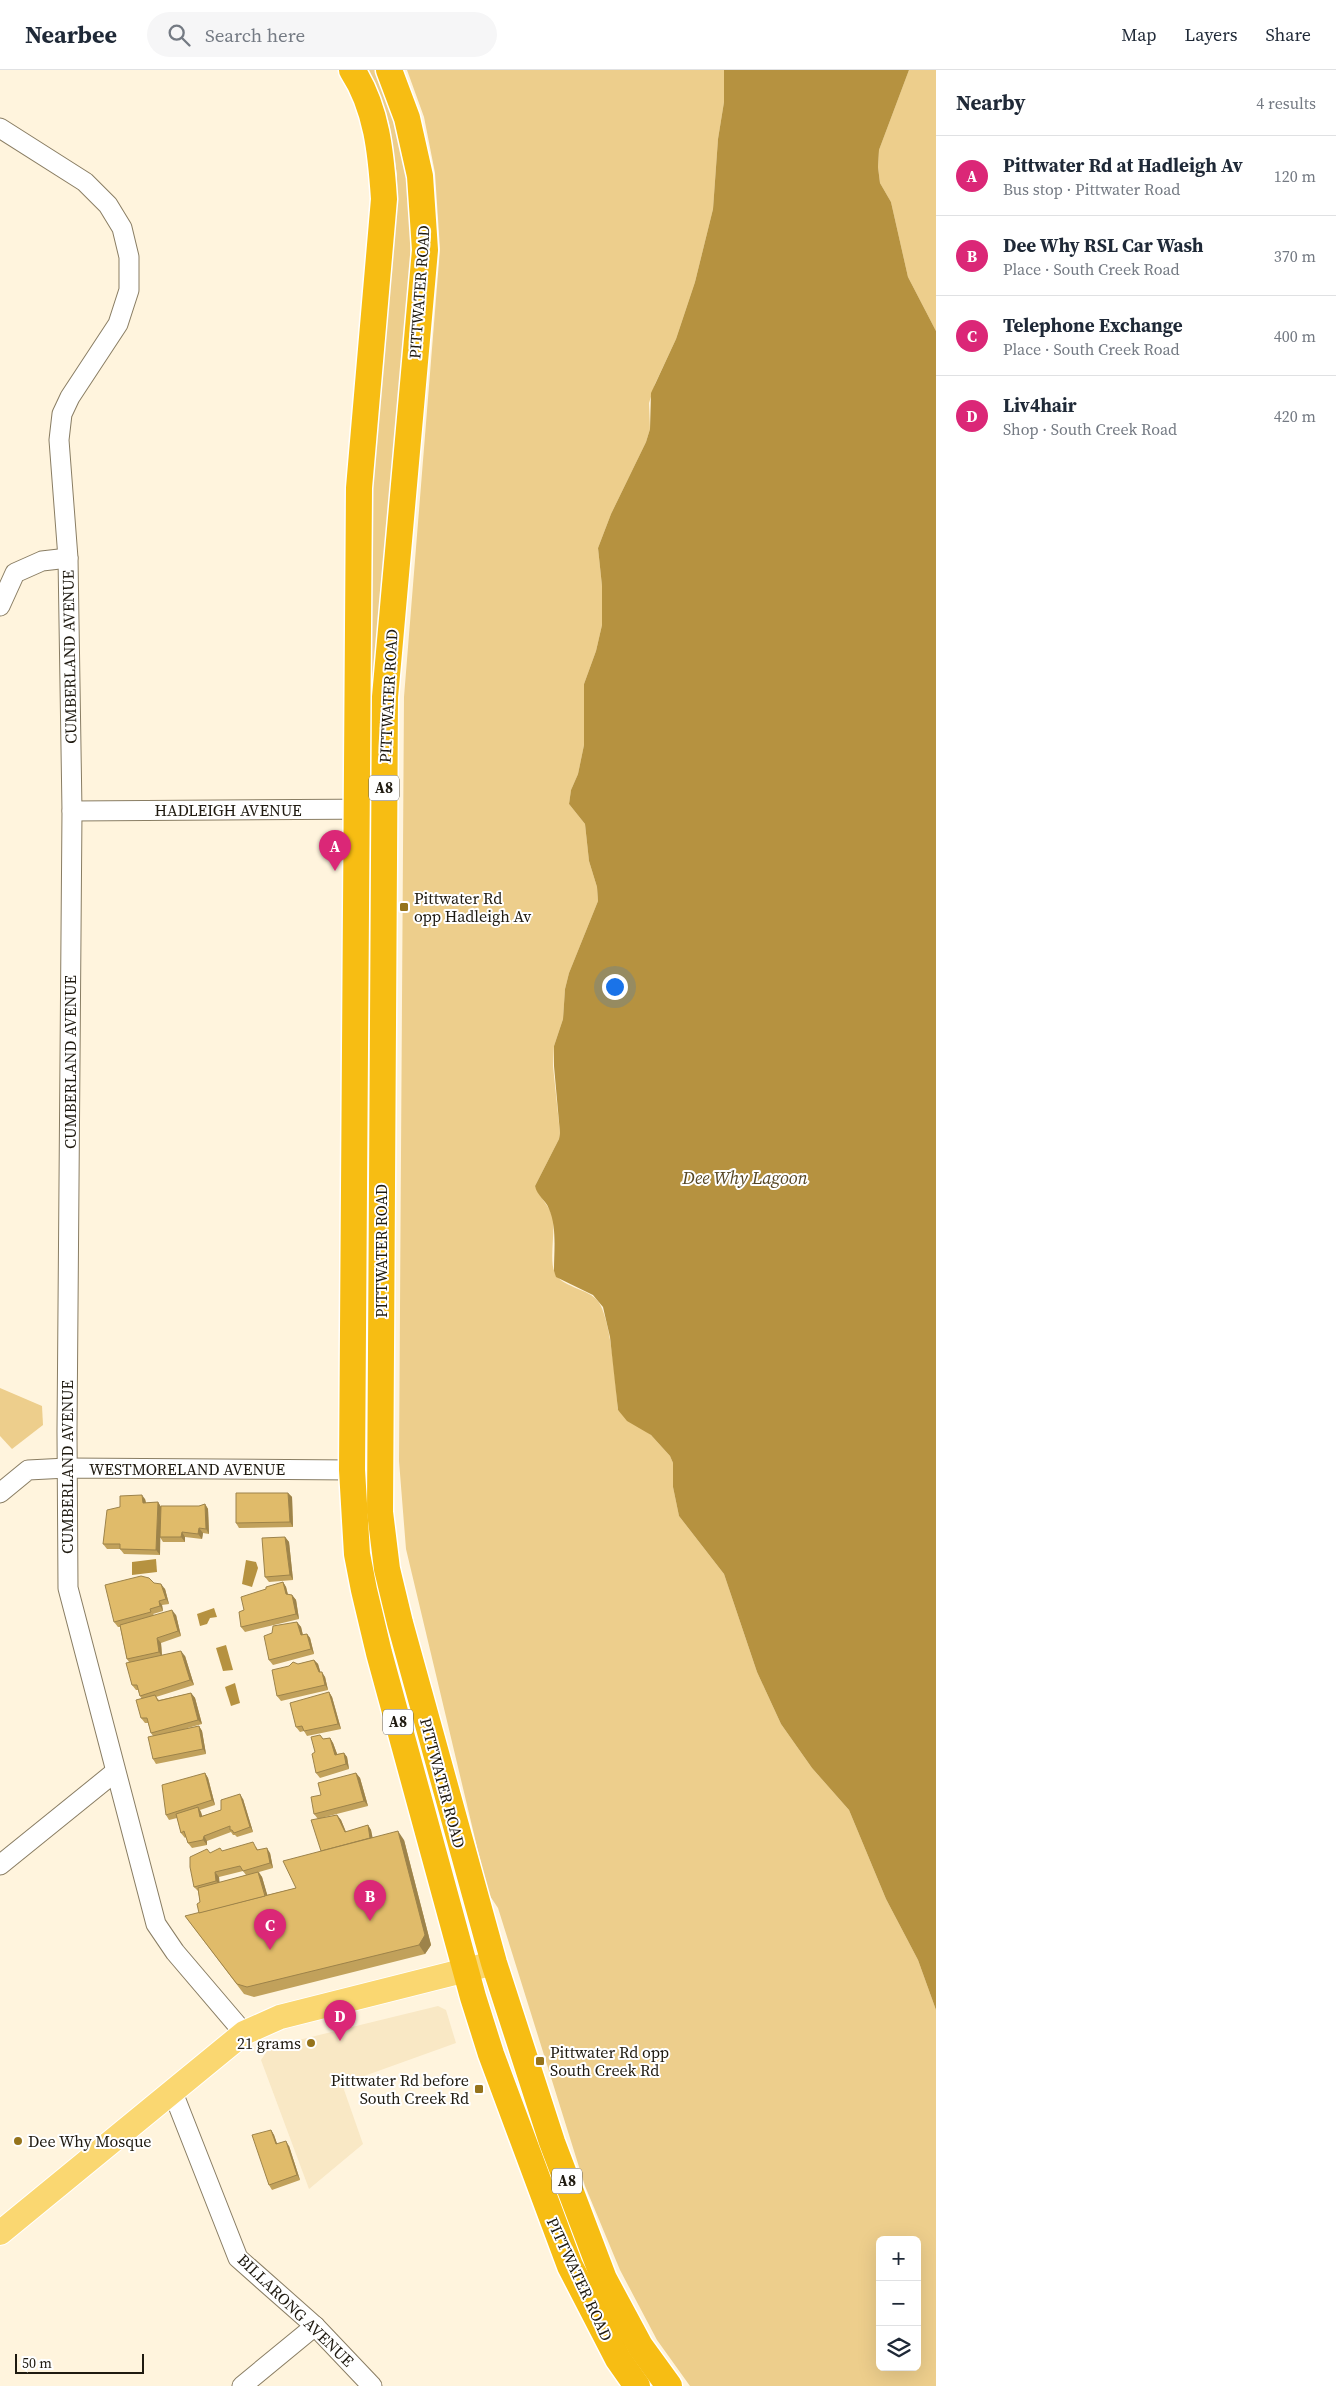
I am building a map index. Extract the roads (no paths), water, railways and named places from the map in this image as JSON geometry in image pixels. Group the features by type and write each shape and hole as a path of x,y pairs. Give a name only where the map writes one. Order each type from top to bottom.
{"highway":[{"name":"PITTWATER ROAD","path":"352,70 371,111 381,152 384,198 359,488 352,1470 356,1545 364,1590 465,1971 491,2054 570,2266 618,2359 637,2386"},
{"name":"PITTWATER ROAD","path":"389,70 407,118 420,176 425,250 385,697 380,1512 387,1569 400,1623 494,1964 552,2142 604,2278 640,2346 669,2386"}],"main road":[{"path":"0,2233 172,2090 244,2033 280,2018 494,1964"}],"street":[{"name":"CUMBERLAND AVENUE","path":"0,128 85,182 108,205 122,228 129,257 129,290 118,324 70,397 62,414 59,440 68,558 72,810 67,1468 68,1588 156,1924 175,1952 244,2033"},
{"path":"0,606 16,573 42,561 68,558"},
{"name":"HADLEIGH AVENUE","path":"72,810 383,809"},
{"name":"WESTMORELAND AVENUE","path":"0,1493 28,1470 67,1468 352,1470"},
{"path":"0,1865 115,1772"},
{"name":"BILLARONG AVENUE","path":"172,2090 238,2258 315,2326 372,2386"},
{"path":"242,2386 315,2326"}],"water":[{"name":"Dee Why Lagoon","path":"724,70 909,70 879,150 878,167 880,183 891,202 908,277 936,331 936,2010 918,1960 886,1899 849,1810 812,1768 781,1724 757,1672 724,1574 679,1516 673,1487 673,1463 670,1456 651,1435 627,1421 618,1410 610,1337 603,1307 593,1295 556,1277 554,1271 552,1216 535,1186 559,1139 554,1046 563,1019 565,989 569,973 598,901 597,887 589,861 585,824 569,804 571,790 578,774 584,745 584,684 596,651 602,625 602,586 598,548 611,514 646,442 650,429 651,393 676,339 695,282 713,209 718,139 724,102"},
{"path":"156,1559 157,1572 132,1575 132,1562"},
{"path":"246,1560 256,1562 258,1568 252,1587 242,1584"},
{"path":"214,1608 217,1617 210,1618 207,1624 200,1626 197,1614"},
{"path":"226,1645 233,1670 223,1671 216,1648"},
{"path":"235,1683 240,1703 231,1706 225,1687"}],"place":[{"name":"Pittwater Rd at Hadleigh Av","path":"335,871"},
{"name":"Pittwater Rd opp Hadleigh Av","path":"404,907"},
{"name":"Dee Why RSL Car Wash","path":"370,1921"},
{"name":"Telephone Exchange","path":"270,1950"},
{"name":"Liv4hair","path":"340,2041"},
{"name":"21 grams","path":"311,2043"},
{"name":"Pittwater Rd opp South Creek Rd","path":"540,2061"},
{"name":"Pittwater Rd before South Creek Rd","path":"479,2089"},
{"name":"Dee Why Mosque","path":"18,2141"}]}
